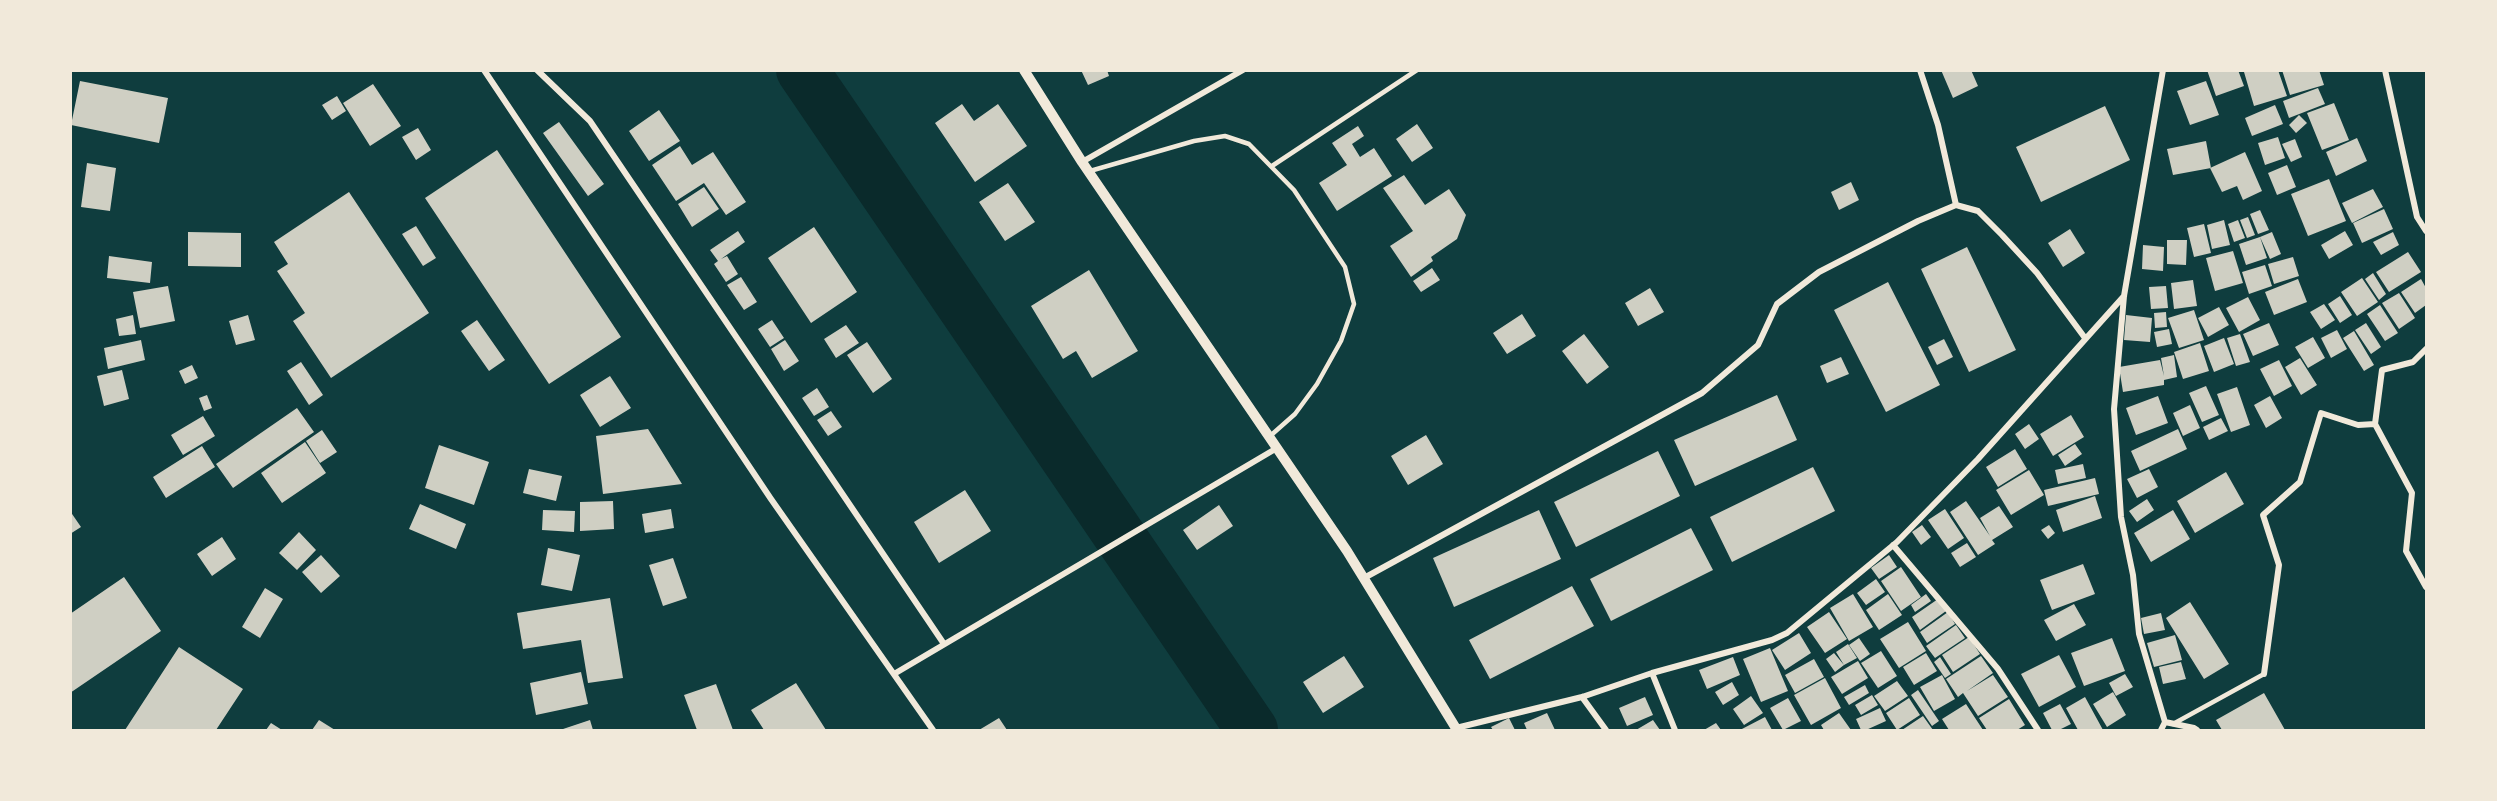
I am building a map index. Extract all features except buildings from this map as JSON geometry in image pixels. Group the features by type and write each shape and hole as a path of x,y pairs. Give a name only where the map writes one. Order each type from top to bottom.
{"street":[{"path":"484,70 771,499 933,730"},
{"path":"537,70 590,121 944,644"},
{"path":"1024,70 1082,162 1364,578 1456,729 1582,697 1652,673 1772,640 1787,633 1893,545 1978,459 2124,296"},
{"path":"1082,162 1243,70"},
{"path":"1920,70 1938,125 1956,205"},
{"path":"2163,70 2124,296 2114,409 2121,517 2133,575 2139,634 2169,723"},
{"path":"2385,70 2417,217 2427,231"},
{"path":"1364,578 1702,393 1758,345 1769,316 1776,304 1785,297 1819,272 1918,221 1956,205 1978,211 2002,235 2037,273 2085,338"},
{"path":"2427,349 2413,362 2382,370 2375,424 2412,493 2406,551 2427,587"},
{"path":"2264,674 2279,565 2263,515 2300,482 2321,413 2358,424 2375,424"},
{"path":"894,674 1277,448"},
{"path":"1893,545 1998,669 2038,730"},
{"path":"1652,673 1676,730"},
{"path":"1582,697 1606,730"},
{"path":"2161,730 2169,723"},
{"path":"2169,723 2197,730"}],"lane":[{"path":"1272,166 1417,70"},
{"path":"1089,171 1194,141 1225,136 1249,144 1294,190 1344,267 1354,304 1341,341 1317,384 1295,414 1269,437"},
{"path":"2169,723 2264,674"}],"waterway":[{"path":"802,70 1252,730"}]}
